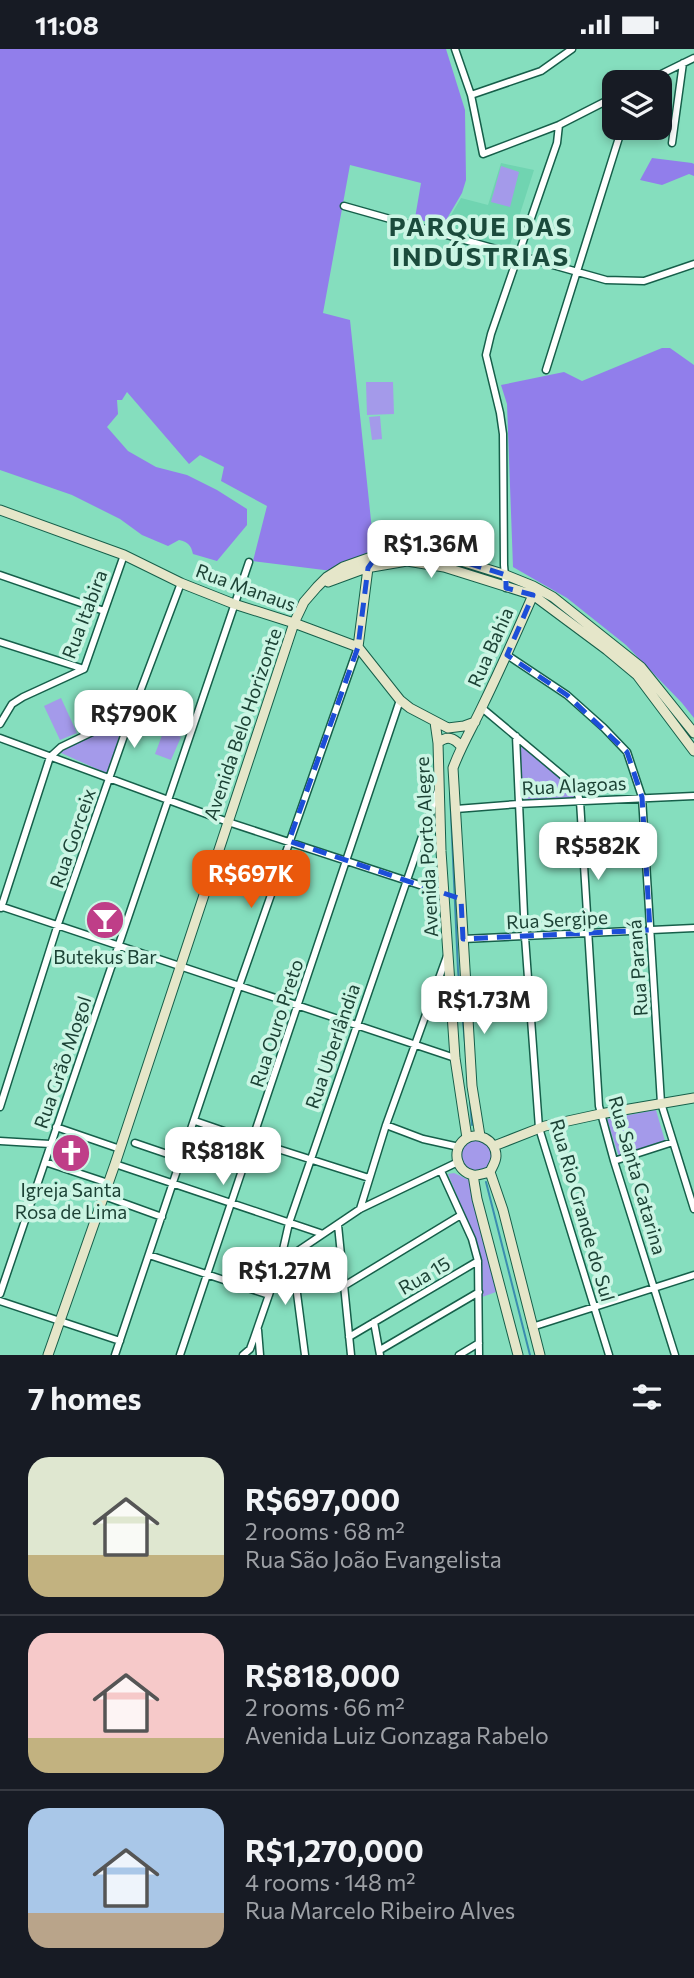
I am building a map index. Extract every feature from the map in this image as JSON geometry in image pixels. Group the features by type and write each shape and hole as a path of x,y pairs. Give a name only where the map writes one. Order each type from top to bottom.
{"main road":[{"name":"Rua Manaus","path":"0,510 124,555 181,583 234,604 358,647"},
{"name":"Avenida Belo Horizonte","path":"48,1355 115,1164 295,623 304,602 327,577 343,567 377,555 418,552 506,575 533,591 637,675 694,751"},
{"path":"377,555 368,568 358,647 410,708 448,728 475,722"},
{"name":"Avenida Belo Horizonte","path":"317,587 335,578 368,568 407,561 444,567 506,588 533,591 553,597 641,667 694,733"},
{"name":"Rua Bahia","path":"475,722 507,655 533,591"},
{"name":"Avenida Porto Alegre","path":"435,722 455,1058 467,1138"},
{"name":"Avenida Porto Alegre","path":"475,722 461,746 453,768 472,1086 480,1136"},
{"path":"438,743 449,738 461,746"},
{"path":"494,1146 540,1128 600,1114 694,1098"},
{"path":"480,1136 494,1146 495,1161 489,1172 473,1175 465,1172 458,1162 458,1147 467,1138 480,1136"},
{"path":"489,1172 503,1210 540,1355"},
{"path":"473,1175 518,1355"}],"street":[{"path":"455,49 471,95 483,154 559,125 602,103"},
{"path":"471,95 541,71 572,49"},
{"path":"669,70 694,58"},
{"path":"673,143 683,63"},
{"path":"506,588 503,435 486,355 557,143 559,125"},
{"path":"546,370 618,140"},
{"path":"344,206 606,280 644,281 694,264"},
{"name":"Rua Itabira","path":"0,724 12,704 84,669 124,555"},
{"name":"Rua Grão Mogol","path":"0,1294 249,562"},
{"path":"0,575 104,611"},
{"name":"Rua Gorceix","path":"0,1107 58,924 181,583"},
{"path":"0,642 84,669"},
{"path":"116,1355 239,986 358,647"},
{"name":"Rua Paraná","path":"507,655 567,695 627,752 642,797 661,1103 694,1209"},
{"name":"Rua Ouro Preto","path":"180,1355 400,699"},
{"path":"482,708 575,786 580,801"},
{"path":"132,713 61,747 50,757 0,907 58,924 455,1058"},
{"name":"Rua Rio Grande do Sul","path":"516,736 525,937 540,1128 609,1355"},
{"path":"0,738 228,822 444,893"},
{"name":"Rua Uberlândia","path":"258,1328 281,1263 289,1223 439,785"},
{"name":"Rua Alagoas","path":"456,809 694,796"},
{"name":"Rua Santa Catarina","path":"580,801 600,1114 675,1355"},
{"name":"Rua Sergipe","path":"463,939 694,928"},
{"path":"360,1209 386,1125 449,952"},
{"path":"195,1121 369,1178"},
{"path":"386,1125 423,1139 458,1147"},
{"path":"56,1127 120,1149"},
{"path":"0,1141 50,1144"},
{"path":"614,1161 673,1142"},
{"path":"135,1143 182,1159"},
{"path":"45,1161 108,1183"},
{"path":"281,1263 360,1209 458,1162"},
{"path":"115,1164 323,1234"},
{"path":"442,1171 472,1239 478,1261 479,1355"},
{"path":"103,1196 162,1217"},
{"path":"344,1286 461,1215"},
{"path":"338,1225 351,1355"},
{"path":"149,1255 269,1295"},
{"path":"292,1255 305,1355"},
{"name":"Rua 15","path":"349,1337 478,1261"},
{"path":"532,1327 694,1275"},
{"path":"374,1322 380,1352 479,1292"},
{"path":"0,1301 120,1341"},
{"path":"243,1355 250,1349 258,1328"},
{"path":"258,1328 260,1355"},
{"path":"459,1355 479,1343"}],"highlighted area":[{"path":"377,555 445,556 506,575 506,588 533,595 507,655 567,695 627,752 642,797 650,930 463,939 461,899 289,841 358,647 368,568"}],"shaded area":[{"path":"0,49 446,49 465,110 466,180 462,193 442,227 415,218 421,183 350,165 323,313 350,320 374,549 332,571 253,561 267,506 221,481 224,467 200,455 189,464 127,392 122,400 117,400 118,414 107,427 128,451 156,467 187,475 247,509 247,525 217,561 193,554 185,542 179,540 168,546 142,535 120,519 72,495 0,470"},
{"path":"652,158 692,163 694,176 689,174 662,185 640,180"},
{"path":"501,163 534,170 509,248 443,229 461,198 488,205"},
{"path":"501,166 519,172 510,207 491,202"},
{"path":"662,348 670,348 694,365 694,718 626,645 567,598 513,567 507,404 501,385 564,372 582,381"},
{"path":"366,382 393,382 394,414 367,415"},
{"path":"380,416 382,439 372,440 369,417"},
{"path":"61,698 77,733 60,740 44,706"},
{"path":"124,719 108,774 59,752"},
{"path":"164,730 181,737 171,760 155,754"},
{"path":"520,744 573,789 576,799 521,802"},
{"path":"656,1110 665,1141 619,1157 607,1119"},
{"path":"477,1139 488,1144 493,1155 488,1166 477,1171 466,1166 461,1155 466,1144"},
{"path":"454,1173 469,1180 496,1292 482,1297 479,1249 448,1174"}],"waterway":[{"path":"450,792 458,970 466,1053"},
{"path":"470,1100 472,1125"},
{"path":"486,1182 530,1355"}],"place":[{"name":"Butekus Bar","path":"105,920"},
{"name":"Igreja Santa Rosa de Lima","path":"71,1153"}],"district":[{"name":"PARQUE DAS INDÚSTRIAS","path":"481,240"}]}
